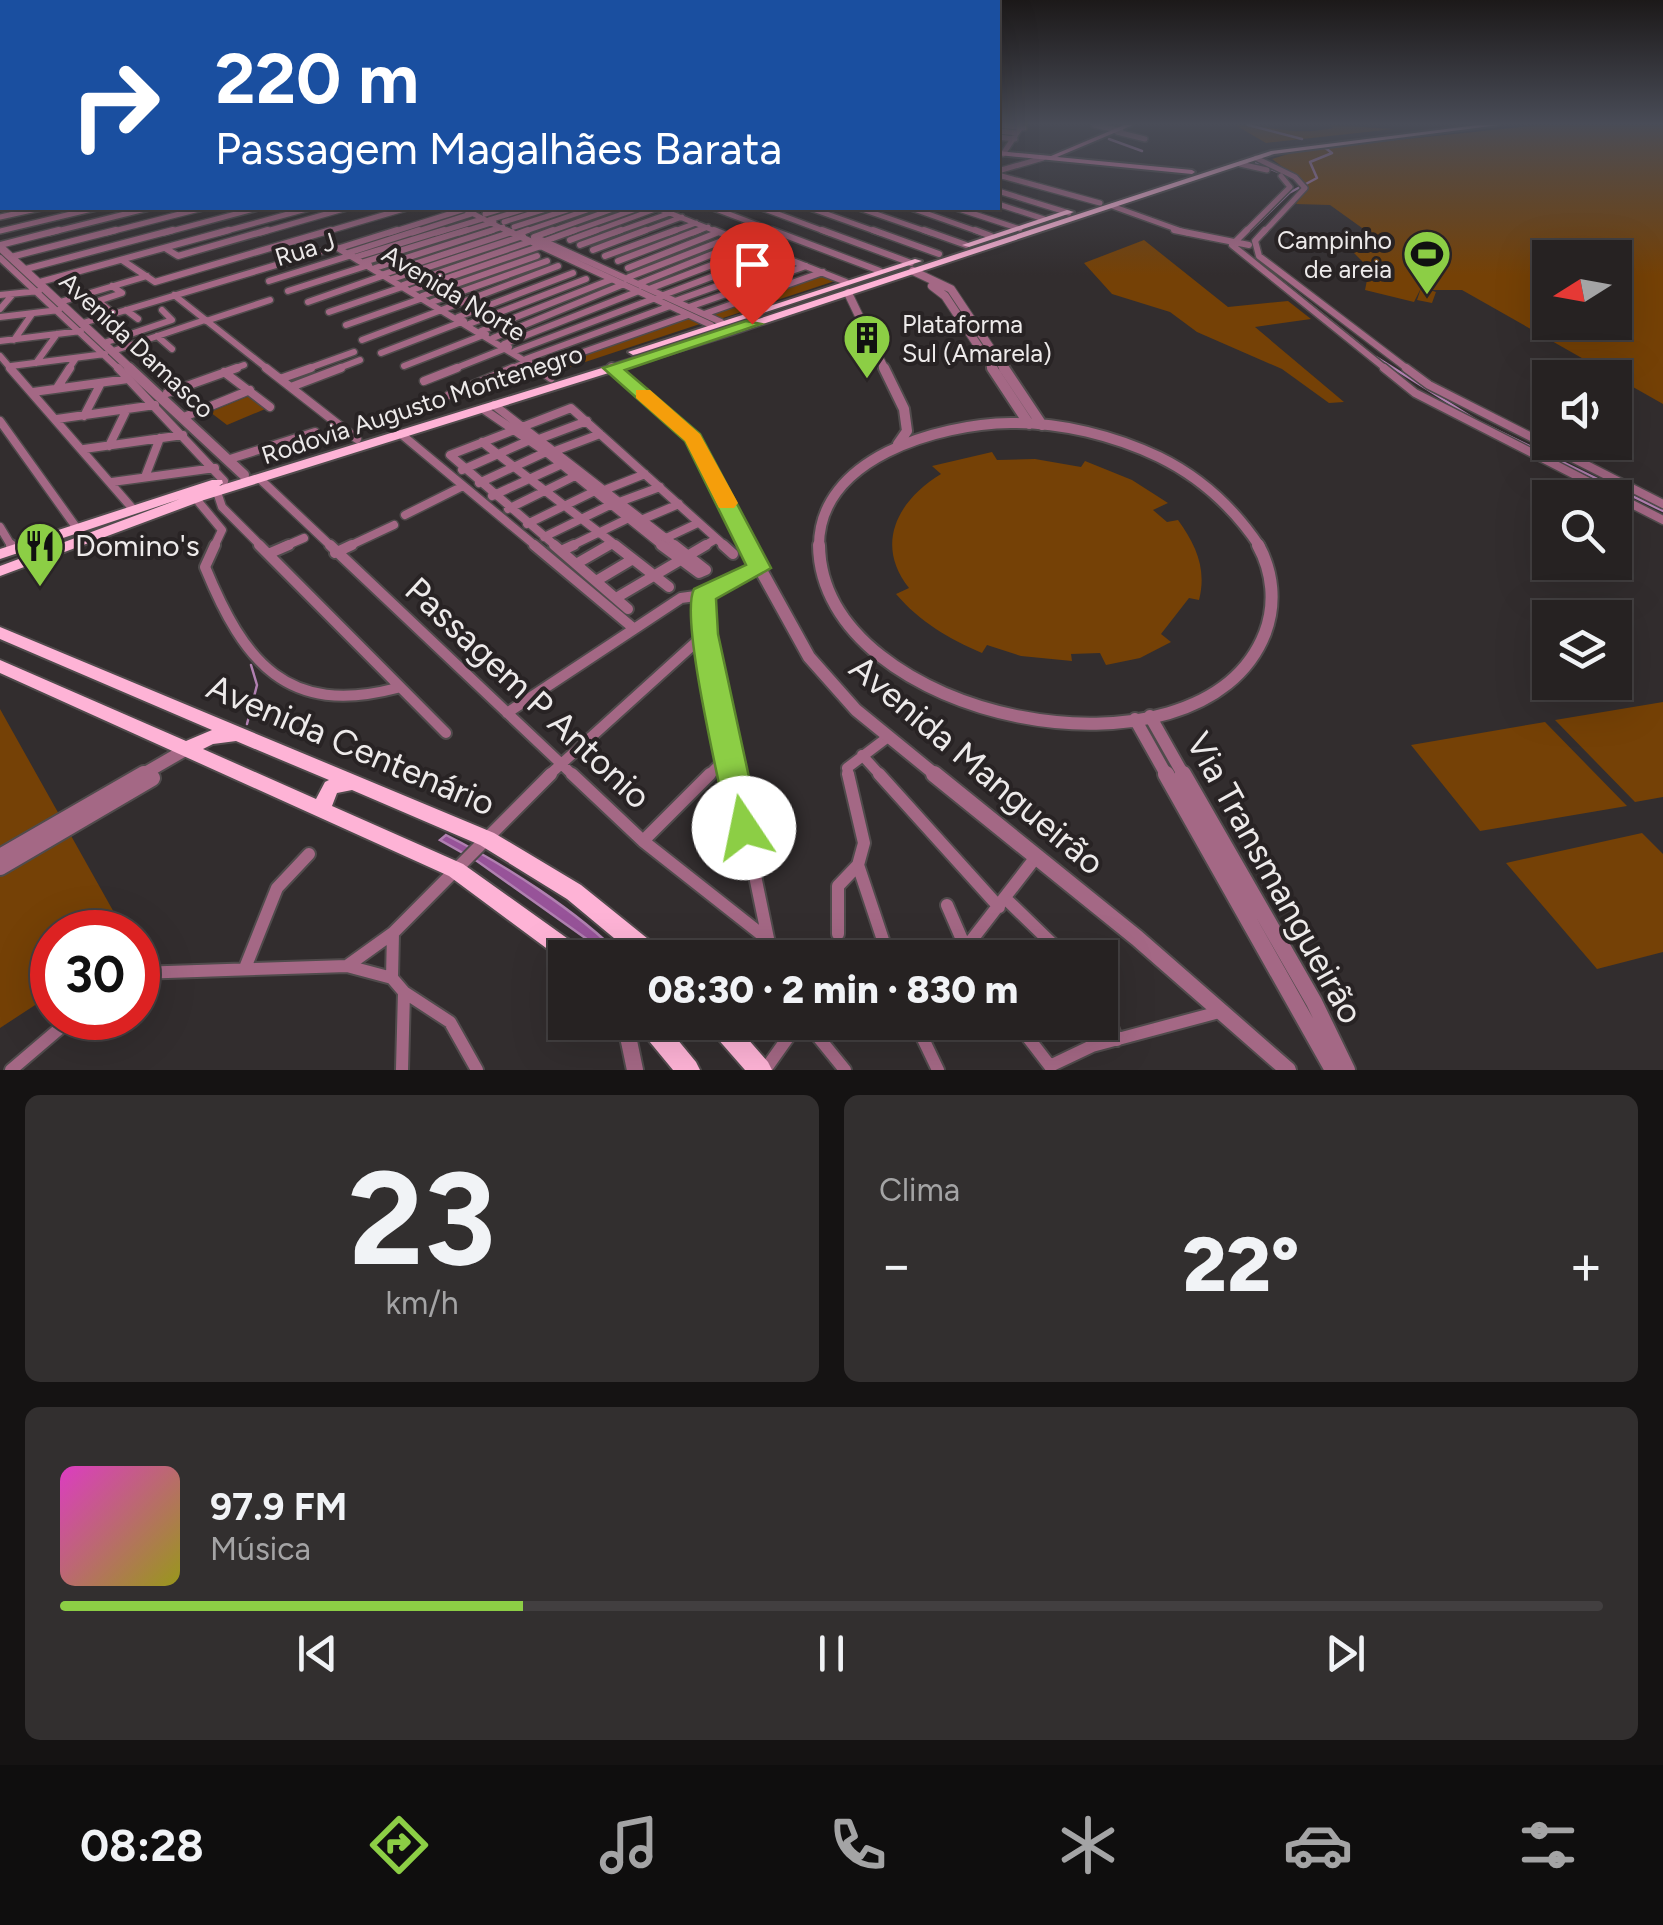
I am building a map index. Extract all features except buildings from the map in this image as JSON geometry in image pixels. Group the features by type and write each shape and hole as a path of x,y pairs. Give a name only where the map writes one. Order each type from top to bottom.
{"main road":[{"path":"1169,175 1170,180"},
{"name":"Rodovia Augusto Montenegro","path":"3,559 199,501 244,475 716,324 1030,234 1184,175"},
{"name":"Rodovia Augusto Montenegro","path":"3,559 132,508 260,479 612,368 846,288 880,271 909,269 939,254 1044,219 1204,175"},
{"path":"1018,228 1016,231 1030,234"},
{"path":"982,249 1015,236 997,234"},
{"path":"3,559 217,490"},
{"path":"170,503 199,501"},
{"name":"Avenida Centenário","path":"0,632 485,842 574,892 633,940"},
{"path":"0,666 187,756 295,795 459,868 553,940"},
{"path":"187,756 217,735 255,744"},
{"path":"295,795 320,783 318,771"},
{"path":"322,807 331,787 350,782"},
{"path":"663,1040 688,1070"},
{"path":"734,1040 762,1070"}],"street":[{"path":"1005,175 1106,205 1168,232 1249,245"},
{"path":"1235,243 1290,185 1277,175"},
{"path":"1289,175 1301,181 1305,190 1255,241 1259,256 1429,385 1663,502"},
{"path":"1000,192 1069,212"},
{"path":"1000,205 1044,219"},
{"path":"0,217 32,210"},
{"path":"0,231 88,210"},
{"path":"0,246 141,210"},
{"path":"7,264 196,210"},
{"path":"220,210 228,215"},
{"path":"26,269 249,210"},
{"path":"0,296 302,210"},
{"path":"165,248 178,256 328,210"},
{"path":"122,260 155,282 400,210"},
{"path":"352,255 465,210"},
{"path":"0,342 82,327 113,313 465,210"},
{"path":"470,210 608,278"},
{"path":"369,265 502,210"},
{"path":"352,255 520,210"},
{"path":"288,291 544,210"},
{"path":"406,287 569,210"},
{"path":"523,234 587,210"},
{"path":"308,302 609,210"},
{"path":"346,325 541,248 560,236 633,210"},
{"path":"570,240 652,210"},
{"path":"664,210 823,272 846,288 904,409 907,431 898,444"},
{"path":"718,210 880,271"},
{"path":"767,210 909,269 942,292 1035,424"},
{"path":"816,210 939,254"},
{"path":"866,210 966,245"},
{"path":"917,210 997,234"},
{"path":"962,210 1018,228"},
{"path":"580,245 670,212"},
{"path":"286,214 301,220"},
{"path":"592,250 682,217"},
{"path":"605,256 697,223"},
{"path":"250,224 266,231"},
{"path":"618,261 708,227"},
{"path":"628,268 720,232"},
{"path":"205,236 223,244"},
{"path":"560,236 628,268"},
{"path":"404,366 732,236"},
{"path":"509,348 745,242"},
{"path":"1235,243 1300,303 1415,393 1663,520"},
{"name":"Avenida Damasco","path":"0,246 7,264"},
{"path":"649,289 759,247"},
{"name":"Avenida Norte","path":"337,248 487,334 551,378"},
{"path":"541,248 547,261 586,279"},
{"path":"329,312 541,248 626,279 716,324"},
{"path":"424,381 775,253"},
{"name":"Rua J","path":"269,281 352,255"},
{"name":"Avenida Damasco","path":"0,258 40,287"},
{"path":"677,258 689,264"},
{"path":"449,395 527,360 791,260"},
{"path":"432,302 547,261"},
{"name":"Avenida Damasco","path":"7,264 26,269 59,306 244,475"},
{"path":"362,340 558,266"},
{"path":"538,368 806,266"},
{"path":"626,279 628,268"},
{"path":"704,314 823,272"},
{"path":"381,354 573,273"},
{"path":"0,317 32,314 147,276"},
{"path":"487,334 608,278"},
{"path":"464,321 586,279 626,279"},
{"path":"112,286 122,294 98,301 113,313"},
{"path":"639,287 658,296"},
{"path":"0,310 14,294"},
{"path":"174,295 357,439"},
{"path":"11,366 76,358 270,300"},
{"path":"1300,303 1315,301"},
{"path":"126,310 138,319"},
{"path":"108,349 173,319 162,310"},
{"path":"688,311 704,314 716,324"},
{"path":"14,340 32,314"},
{"path":"36,363 57,334"},
{"path":"157,336 172,348"},
{"name":"Avenida Damasco","path":"108,349 128,380 216,468 217,490"},
{"path":"0,356 132,508"},
{"path":"280,379 357,356 291,387"},
{"path":"57,388 76,358"},
{"path":"167,392 244,365"},
{"name":"Avenida Mangueirão","path":"612,368 693,438 809,656 888,738 1224,1011 1288,1070"},
{"path":"224,372 270,408"},
{"path":"33,392 128,380"},
{"path":"84,416 101,383"},
{"path":"184,417 250,390"},
{"path":"57,419 156,405"},
{"path":"489,407 608,489 617,503"},
{"path":"628,609 449,456 566,408 587,421 733,554"},
{"path":"904,409 918,423 938,431"},
{"path":"110,446 127,410"},
{"path":"546,416 560,431"},
{"path":"0,420 76,527"},
{"path":"462,470 587,421"},
{"name":"Via Transmangueirão","path":"1035,424 1112,439 1182,470 1239,515 1272,572 1274,613 1269,633 1252,661 1204,698 1142,718 1072,722 984,707 906,673 852,626 824,576 821,528 832,500 848,478 898,444 938,431 1035,424"},
{"path":"230,460 316,432"},
{"path":"401,434 632,627"},
{"path":"478,483 600,434"},
{"path":"84,449 183,435"},
{"path":"145,477 160,438"},
{"path":"482,442 669,587"},
{"path":"565,462 575,476 617,503 682,557"},
{"path":"492,496 565,462"},
{"path":"112,482 216,468"},
{"path":"608,489 645,474"},
{"path":"508,508 575,476"},
{"path":"1620,478 1663,502"},
{"name":"Passagem P Antonio","path":"260,479 642,842 766,938"},
{"path":"405,515 463,486"},
{"path":"544,537 580,518 660,487"},
{"path":"217,490 238,524 446,733"},
{"path":"527,524 596,492"},
{"path":"199,501 222,530"},
{"path":"562,552 598,533 679,504"},
{"path":"636,520 666,538 682,557"},
{"path":"666,538 698,523"},
{"path":"238,524 222,530 205,568 218,605 246,645 278,679 330,701 368,699 398,688"},
{"path":"335,554 394,524"},
{"path":"0,528 3,559"},
{"path":"268,554 304,538"},
{"path":"616,598 716,538"},
{"path":"576,564 612,543"},
{"path":"596,581 633,560"},
{"path":"507,713 681,598 703,595 759,568"},
{"path":"703,595 705,634 766,938"},
{"path":"347,966 394,933 560,764 705,634"},
{"name":"Via Transmangueirão","path":"1142,718 1332,1070"},
{"name":"Via Transmangueirão","path":"1142,718 1314,1002 1347,1070"},
{"path":"883,940 858,865 864,843 847,768 888,738"},
{"path":"642,842 729,755"},
{"path":"862,755 914,810 959,869 1046,940"},
{"path":"0,857 187,756"},
{"path":"0,867 187,756"},
{"path":"245,968 277,888 309,854"},
{"path":"976,940 1036,857"},
{"path":"838,934 834,887 839,876 858,865"},
{"path":"947,905 961,940"},
{"path":"392,978 394,933"},
{"path":"160,972 347,966 392,978 404,992 438,1006 455,1027 478,1070"},
{"path":"402,1070 404,992"},
{"path":"1118,1040 1224,1011"},
{"path":"12,1070 47,1040"},
{"path":"629,1040 636,1070"},
{"path":"762,1070 788,1040"},
{"path":"818,1040 845,1070"},
{"path":"924,1040 938,1070"},
{"path":"1030,1040 1050,1066 1069,1064 1117,1040"}],"shaded area":[{"path":"1293,175 1663,175 1663,404 1632,386 1632,360 1585,360 1550,340 1632,340 1632,240 1532,240 1532,330 1462,290 1430,290 1436,292 1432,303 1417,300 1421,288 1414,302 1365,290 1367,280 1359,274 1364,263 1353,252 1383,243 1330,205 1296,204 1308,186"},
{"path":"1144,240 1228,307 1288,301 1311,319 1255,327 1344,402 1329,403 1282,369 1197,332 1170,312 1112,294 1084,263"},
{"path":"825,274 838,280 720,319 709,314"},
{"path":"686,316 703,323 552,373 545,366"},
{"path":"249,396 262,398 270,407 227,425 210,412"},
{"path":"992,452 997,460 1035,459 1081,467 1085,461 1132,480 1168,503 1153,510 1167,522 1178,520 1195,548 1202,578 1199,600 1189,598 1161,634 1171,642 1140,658 1106,665 1100,653 1071,654 1072,661 1021,656 987,645 982,653 936,629 905,604 896,594 909,588 893,555 892,539 903,510 941,474 932,466"},
{"path":"1663,702 1663,797 1635,802 1555,720"},
{"path":"0,709 113,910 30,910 30,1008 0,1028"},
{"path":"1545,722 1627,806 1480,831 1411,745"},
{"path":"1642,833 1663,854 1663,952 1597,969 1506,863"},
{"path":"446,835 491,860 539,890 604,940 588,940 477,861 440,840"}],"waterway":[{"path":"1250,231 1289,193 1317,178 1316,175"},
{"path":"1259,263 1362,346"},
{"path":"1376,357 1476,420 1663,511"},
{"path":"247,724 257,685 251,665"}],"slow traffic":[{"path":"643,394 693,438 727,503"}],"place":[{"name":"Campinho de areia","path":"1427,296"},
{"name":"Plataforma Sul (Amarela)","path":"867,380"},
{"name":"Domino's","path":"40,588"}],"route":[{"path":"744,828 705,634 703,595 759,568 693,438 612,368 752,324"}]}
